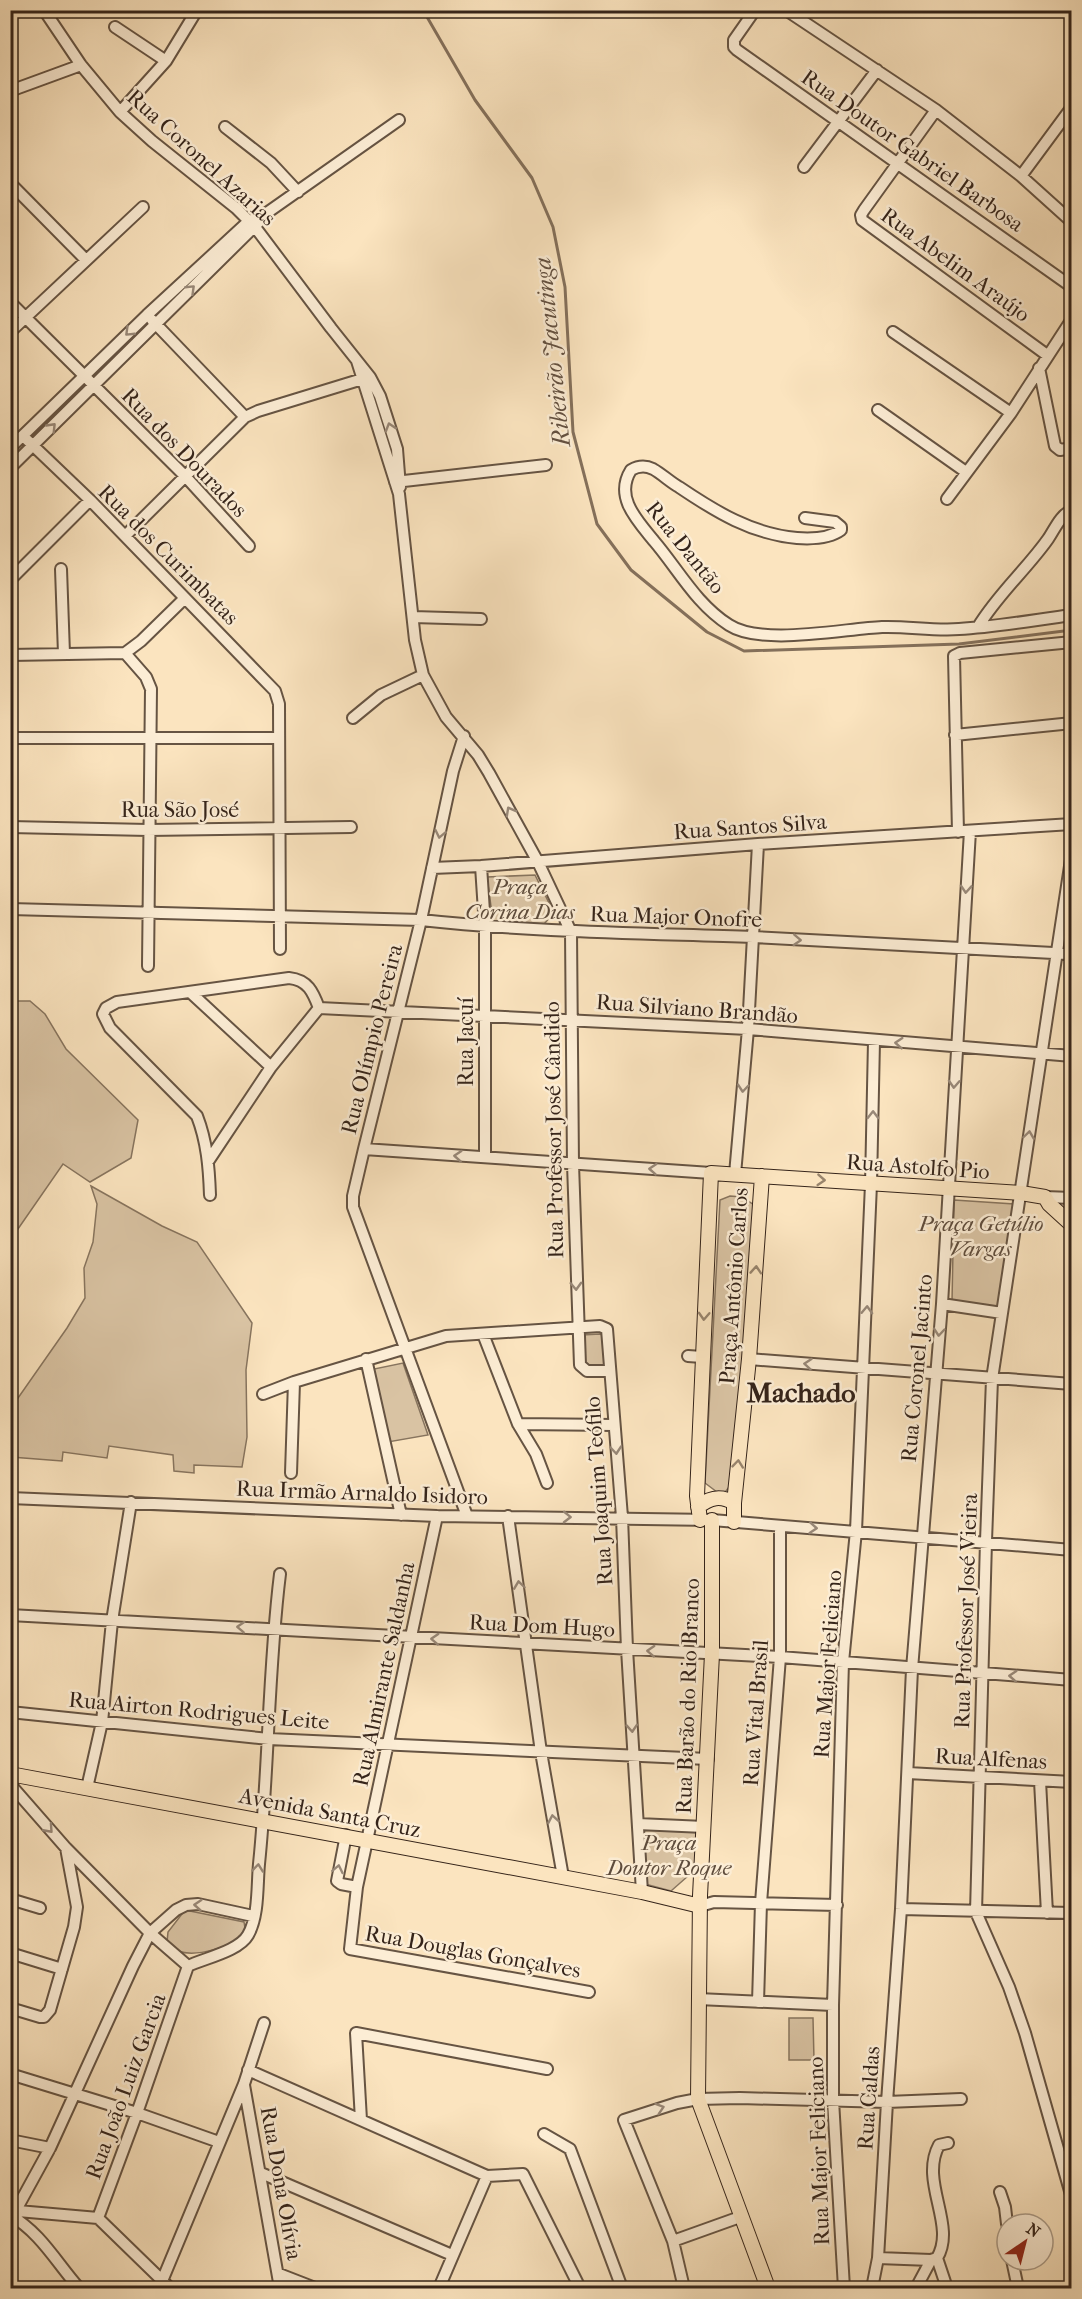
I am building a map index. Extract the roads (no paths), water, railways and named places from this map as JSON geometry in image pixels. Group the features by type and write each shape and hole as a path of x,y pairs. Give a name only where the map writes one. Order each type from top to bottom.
{"main road":[{"name":"Praça Antônio Carlos","path":"703,1516 702,1357 711,1173 762,1176 749,1359 734,1522"},
{"name":"Rua Astolfo Pio","path":"762,1176 1021,1193 1045,1197"},
{"path":"1045,1197 1049,1204 1071,1225"},
{"path":"703,1516 706,1500 717,1497 726,1498 734,1503"},
{"name":"Rua Barão do Rio Branco","path":"695,1900 701,1873 712,1654 703,1516"},
{"name":"Avenida Santa Cruz","path":"10,1774 642,1892"},
{"path":"642,1892 695,1900 701,1930 698,2100 768,2289"}],"street":[{"name":"Rua Coronel Azarias","path":"44,10 81,65 120,112 152,141 255,222 357,361 366,378 398,482 415,640 423,675 446,717 464,736 484,764 538,862"},
{"path":"120,112 166,62 197,10"},
{"name":"Rua Doutor Gabriel Barbosa","path":"755,10 733,44 737,50 1071,287"},
{"path":"786,10 936,110 1021,176 1071,222"},
{"path":"115,27 166,62"},
{"path":"10,91 81,65"},
{"path":"804,167 877,70"},
{"path":"1021,176 1071,108"},
{"name":"Rua Abelim Araújo","path":"936,110 861,214 862,220 1047,355"},
{"path":"10,448 84,376 151,319 255,222 399,120"},
{"path":"225,127 271,163 298,192"},
{"path":"10,183 86,260"},
{"path":"10,332 143,207"},
{"name":"Rua dos Dourados","path":"10,302 185,476 249,546"},
{"path":"10,468 92,385 151,319"},
{"path":"151,319 245,417"},
{"path":"947,499 1011,413 1071,319"},
{"path":"893,332 1011,413"},
{"path":"1039,368 1055,446 1060,450 1071,448"},
{"path":"125,536 245,417 366,378"},
{"path":"878,410 966,472"},
{"name":"Rua dos Curimbatas","path":"23,436 90,500 272,685 279,704 278,738"},
{"path":"398,482 546,465"},
{"name":"Rua Dantão","path":"805,518 835,522 841,530 808,539 759,531 708,506 651,468 639,466 631,470 624,487 631,512 671,561 688,587 730,626 752,634 773,635 883,627 946,629 978,627"},
{"path":"10,580 90,500"},
{"path":"978,627 993,602 1037,554 1059,520 1071,510"},
{"path":"61,569 64,654"},
{"path":"10,655 125,653 141,641 185,598"},
{"path":"978,627 1071,615"},
{"path":"413,617 481,619"},
{"path":"958,832 954,656 960,653 1071,642"},
{"path":"125,653 150,684 148,966"},
{"path":"353,718 381,695 423,675"},
{"path":"956,735 1071,723"},
{"name":"Rua Olímpio Pereira","path":"464,736 453,771 421,920 363,1149 353,1196 353,1207 467,1516"},
{"path":"10,738 278,738 280,949"},
{"name":"Rua Santos Silva","path":"432,868 1071,824"},
{"name":"Rua São José","path":"10,827 148,830 351,827"},
{"name":"Rua Coronel Jacinto","path":"902,1909 912,1669 942,1304 970,831"},
{"path":"735,1174 748,1029 758,844"},
{"path":"942,1304 1002,1313 1071,853"},
{"path":"538,862 571,932"},
{"path":"481,866 485,927"},
{"name":"Rua Major Onofre","path":"10,909 421,920 485,927 571,932 752,937 1071,954"},
{"name":"Rua Jacuí","path":"485,927 485,1157"},
{"name":"Rua Professor José Cândido","path":"571,932 570,1020 577,1328 580,1365 583,1370 587,1371 610,1371"},
{"path":"209,1160 272,1067 320,1008 307,984 298,979 289,978 117,1002 110,1004 103,1014 110,1028 198,1116 204,1132 209,1160 210,1195"},
{"path":"190,992 272,1067"},
{"name":"Rua Silviano Brandão","path":"320,1008 484,1018 748,1029 1071,1056"},
{"name":"Rua Major Feliciano","path":"844,2289 833,2100 833,2005 843,1662 856,1531 871,1184 874,1041"},
{"path":"363,1149 711,1173"},
{"name":"Rua Astolfo Pio","path":"1045,1197 1071,1198"},
{"path":"1071,1225 1071,1244"},
{"name":"Rua Professor José Vieira","path":"976,1912 992,1379 1002,1313"},
{"name":"Rua Joaquim Teófilo","path":"577,1328 600,1326 607,1329 622,1517 627,1649 639,1824"},
{"path":"263,1394 403,1347 446,1336 577,1328"},
{"path":"483,1334 518,1424 536,1455 547,1483"},
{"path":"688,1356 702,1357"},
{"path":"366,1359 400,1515"},
{"path":"749,1359 1071,1384"},
{"path":"291,1473 294,1382"},
{"path":"518,1424 614,1425"},
{"name":"Rua Irmão Arnaldo Isidoro","path":"10,1498 437,1516 703,1516"},
{"path":"87,1788 102,1722 112,1621 131,1502"},
{"name":"Rua Almirante Saldanha","path":"350,1948 357,1887 437,1516"},
{"path":"508,1516 541,1752 563,1877"},
{"path":"703,1516 734,1522 986,1541 1071,1550"},
{"name":"Rua Vital Brasil","path":"758,2002 761,1903 780,1657 780,1526"},
{"path":"10,1784 66,1848 150,1933 188,1966 238,1946 249,1934 253,1916 264,1821 273,1629 280,1574"},
{"name":"Rua Dom Hugo","path":"10,1615 780,1657 1071,1680"},
{"name":"Rua Airton Rodrigues Leite","path":"10,1712 268,1739 708,1760"},
{"name":"Rua Alfenas","path":"908,1773 1071,1782"},
{"path":"1040,1781 1047,1913"},
{"path":"642,1892 639,1824 704,1827"},
{"path":"346,1835 337,1881 357,1887"},
{"path":"10,2008 44,2017 50,2010 74,1927 77,1907 66,1848"},
{"path":"10,1899 40,1908"},
{"path":"695,1900 837,1905"},
{"path":"13,2216 50,2148 132,1966 150,1933 176,1910 186,1905 198,1904 253,1916"},
{"path":"902,1909 1071,1913"},
{"name":"Rua Caldas","path":"872,2289 878,2258 902,1909"},
{"path":"976,1912 1009,1987 1025,2033 1071,2198"},
{"name":"Rua Douglas Gonçalves","path":"350,1948 589,1992"},
{"path":"10,1953 62,1969"},
{"name":"Rua João Luiz Garcia","path":"98,2218 188,1966"},
{"path":"698,1999 833,2005"},
{"path":"13,2216 98,2218 166,2285 219,2142 244,2084 264,2023"},
{"path":"361,2120 356,2033 547,2069"},
{"path":"248,2070 487,2176 523,2174 580,2289"},
{"path":"10,2074 219,2142"},
{"name":"Rua Dona Olívia","path":"244,2084 280,2289"},
{"path":"684,2289 673,2241 624,2120 677,2103 698,2100 740,2098 887,2102 961,2099"},
{"path":"544,2133 570,2149 622,2289"},
{"path":"10,2140 50,2148"},
{"path":"916,2289 943,2244 944,2234 933,2183 933,2163 939,2145 948,2143"},
{"path":"261,2173 452,2255"},
{"path":"438,2289 487,2176"},
{"path":"1000,2192 1006,2212"},
{"path":"13,2216 29,2227 44,2243 79,2289"},
{"path":"673,2241 740,2217"},
{"path":"878,2258 934,2259"},
{"path":"934,2259 947,2289"},
{"path":"1014,2272 1018,2289"},
{"path":"279,2274 315,2289"}],"waterway":[{"name":"Ribeirão Jacutinga","path":"423,10 475,100 532,178 553,227 565,287 573,432 597,524 631,570 707,632 744,651 959,644 1072,630"}],"district":[{"name":"Machado","path":"801,1392"}],"park label":[{"name":"Praça Corina Dias","path":"520,898"},
{"name":"Praça Getúlio Vargas","path":"981,1236"},
{"name":"Praça Doutor Roque","path":"669,1854"}]}
